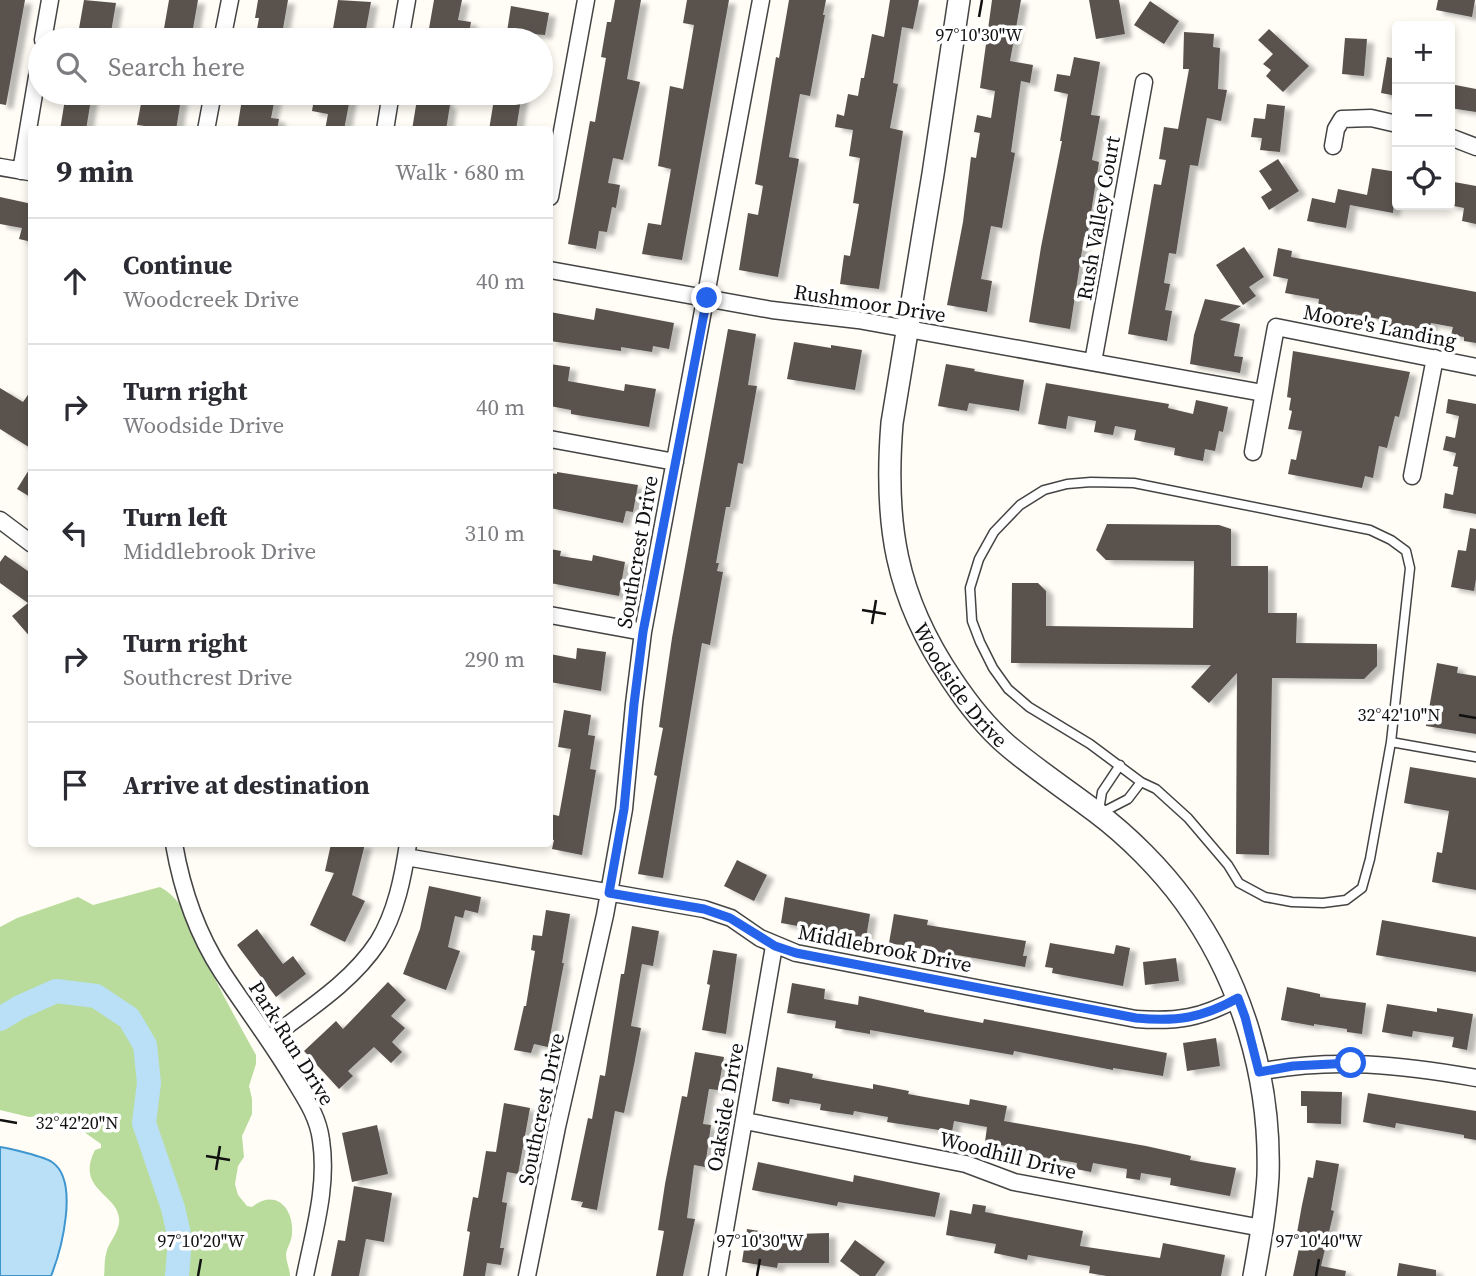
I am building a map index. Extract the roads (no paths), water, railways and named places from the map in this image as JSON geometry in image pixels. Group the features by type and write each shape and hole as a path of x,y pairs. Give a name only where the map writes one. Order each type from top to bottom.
{"street":[{"path":"45,28 50,0"},
{"path":"224,28 230,0"},
{"path":"402,28 407,0"},
{"path":"553,181 586,0"},
{"name":"Southcrest Drive","path":"527,1276 609,893 624,809 643,632 761,0"},
{"name":"Woodside Drive","path":"959,0 909,330 892,423 889,463 890,512 903,586 918,623 940,663 974,711 1007,745 1099,814 1153,865 1184,901 1215,948 1245,1017 1267,1119 1268,1177 1254,1276"},
{"name":"Rush Valley Court","path":"1093,362 1144,82"},
{"path":"32,126 34,105"},
{"path":"207,126 211,105"},
{"path":"385,126 389,105"},
{"path":"1333,146 1336,129 1342,119 1371,118 1392,123"},
{"path":"1455,139 1476,147"},
{"path":"0,167 26,172"},
{"name":"Rushmoor Drive","path":"553,271 772,310 858,320 1263,393"},
{"name":"Moore's Landing","path":"1253,452 1276,327 1476,367"},
{"path":"1412,476 1435,358"},
{"path":"553,440 675,462"},
{"path":"0,520 28,541"},
{"path":"553,616 643,632"},
{"name":"Park Run Drive","path":"174,847 179,876 201,935 222,972 270,1039 315,1115 321,1138 323,1187 304,1276"},
{"path":"270,1039 335,988 371,953 395,907 407,850"},
{"name":"Middlebrook Drive","path":"407,850 609,893 704,909 730,918 775,946 796,953 1136,1018 1163,1021 1187,1019 1212,1012 1238,998"},
{"name":"Oakside Drive","path":"717,1276 775,946"},
{"path":"1259,1072 1293,1066 1351,1063 1411,1067 1476,1078"},
{"name":"Woodhill Drive","path":"745,1121 966,1164 1014,1182 1262,1228"}],"lane":[{"path":"1134,483 1370,530 1406,551 1410,568 1391,742 1378,818 1362,888 1346,900 1323,903 1292,902 1265,897 1239,883 1228,865 1188,818 1156,789 1141,782 1120,765 1029,706 1008,689 993,668 972,621 970,588 979,559 994,532 1028,500 1044,490 1067,484 1134,483"},
{"path":"1391,742 1476,757"},
{"path":"1099,814 1102,792 1120,765"},
{"path":"1099,814 1128,799 1141,782"}],"water":[{"path":"0,1147 48,1160 60,1171 65,1184 66,1217 51,1276 0,1276"}],"waterway":[{"path":"0,1019 56,991 96,996 129,1018 145,1045 149,1083 144,1123 173,1208 180,1239 177,1276"}]}
